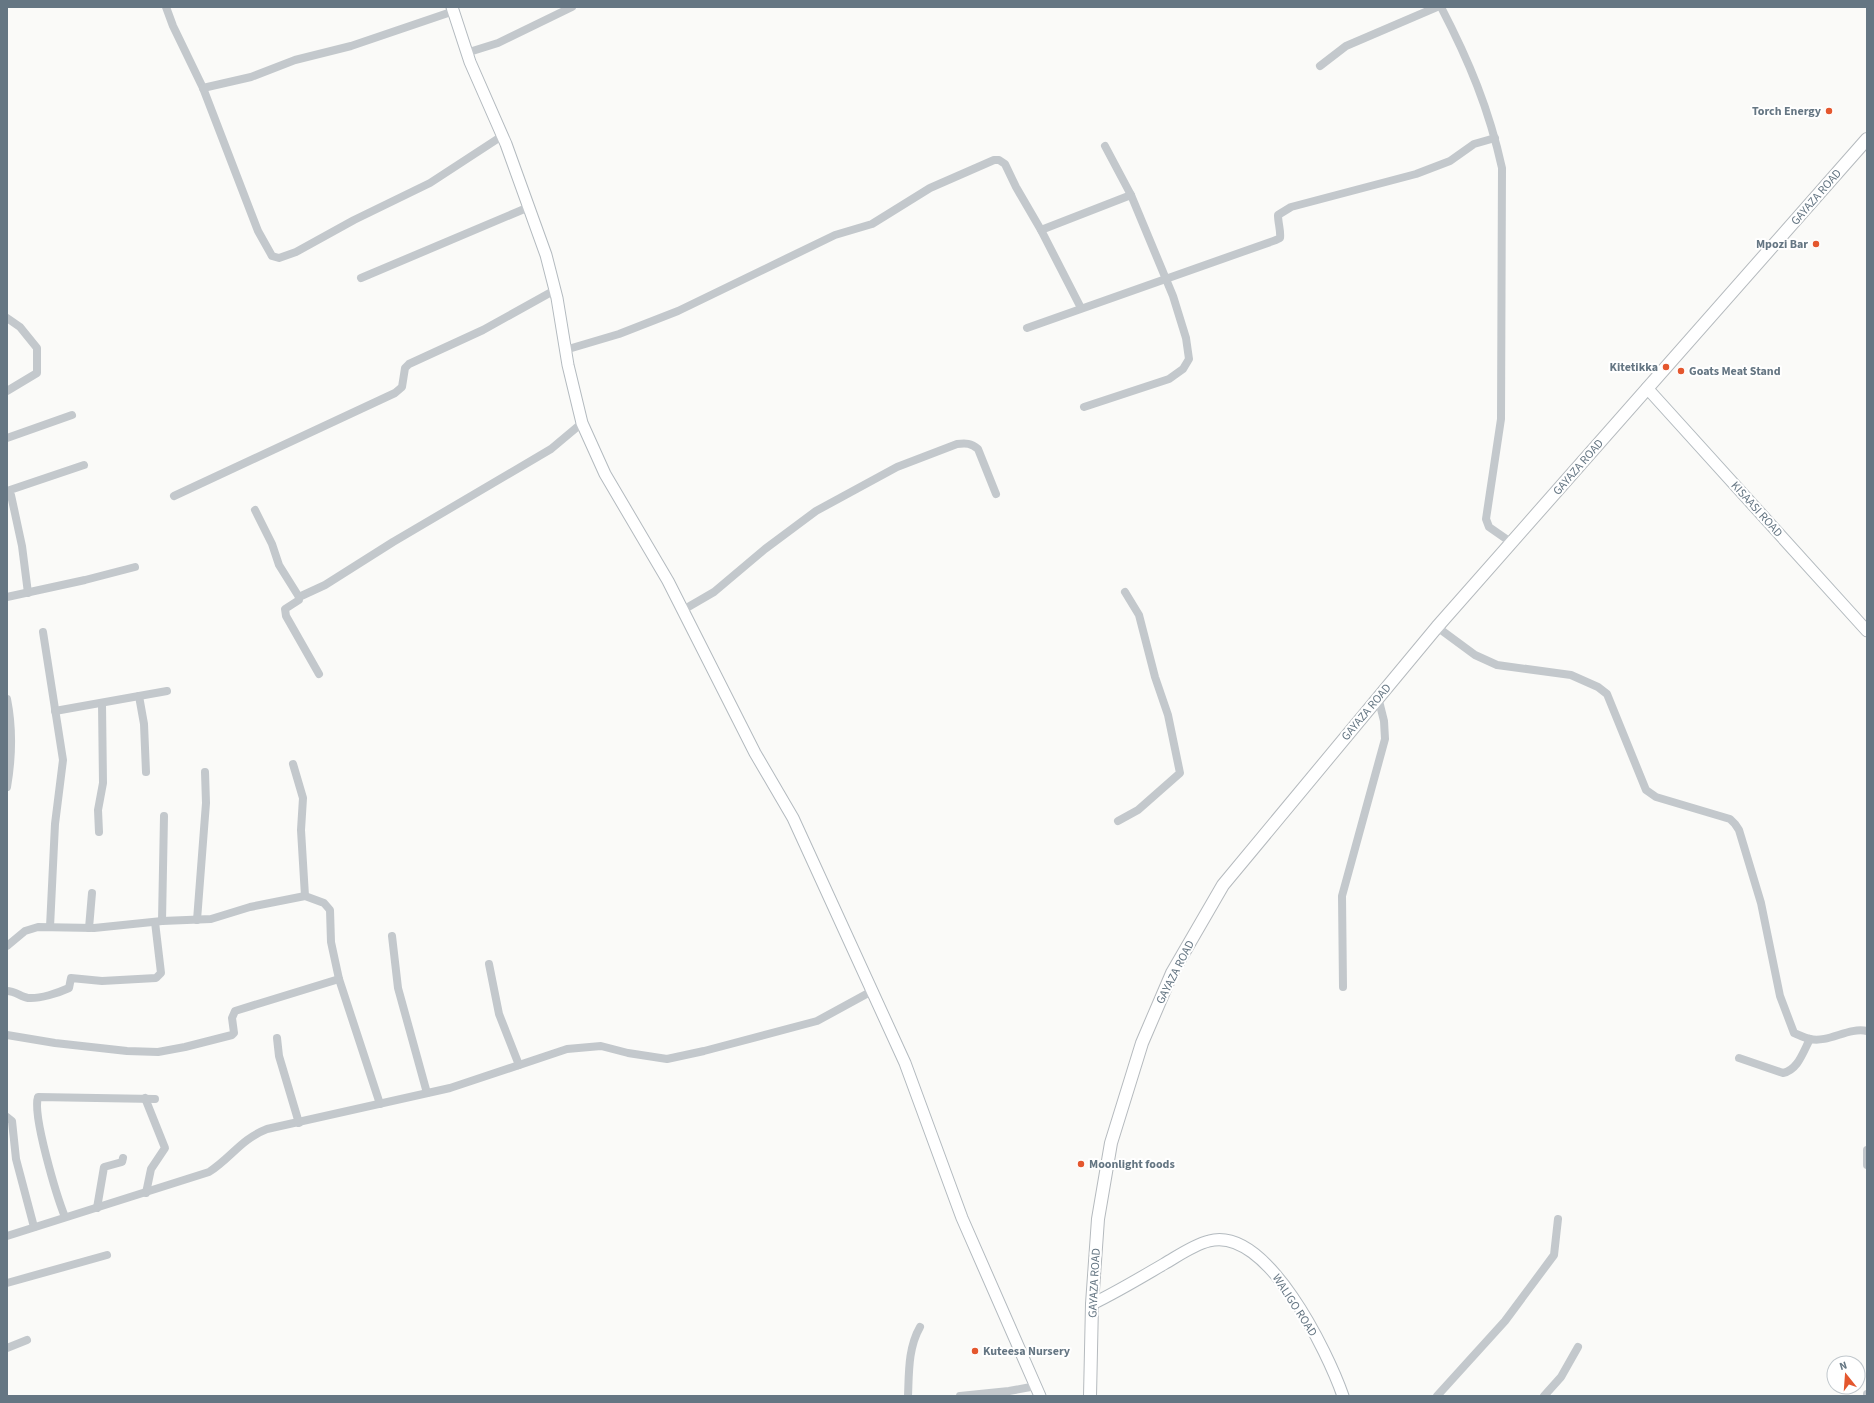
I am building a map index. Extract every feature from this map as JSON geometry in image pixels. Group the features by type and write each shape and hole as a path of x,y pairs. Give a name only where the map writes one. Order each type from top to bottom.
{"main road":[{"name":"GAYAZA ROAD","path":"1090,1396 1092,1304 1098,1219 1111,1143 1142,1043 1172,973 1223,885 1378,696 1437,627 1867,139"}],"street":[{"path":"166,7 203,88 258,231 272,256 279,258 296,252 354,220 430,182 502,136"},
{"path":"466,53 498,43 572,7"},
{"path":"1320,66 1346,46 1437,7"},
{"path":"1441,7 1474,75 1495,138 1502,168 1501,419 1486,519 1490,527 1512,543"},
{"path":"203,88 251,77 296,60 352,46 453,9 466,53 502,136 546,255 555,290 565,350 582,423 605,474 683,610 755,753 793,818 905,1063 946,1180 976,1252 1038,1391 1009,1391 960,1396"},
{"path":"1027,328 1280,238 1278,215 1291,207 1416,174 1450,161 1474,144 1495,138"},
{"path":"1084,407 1169,379 1183,369 1189,359 1189,348 1165,278 1131,195 1105,146"},
{"path":"565,350 619,334 678,311 835,235 872,224 930,188 994,160 999,160 1005,164 1016,188 1041,230 1081,308"},
{"path":"1041,230 1131,195"},
{"path":"361,278 529,207"},
{"path":"174,496 395,393 402,387 404,368 409,364 483,330 555,290"},
{"path":"7,318 20,327 37,348 37,373 7,391"},
{"name":"KISAASI ROAD","path":"1647,388 1867,630"},
{"path":"7,438 72,415"},
{"path":"319,674 286,616 285,609 299,600 299,597 325,585 393,542 551,449 582,423"},
{"path":"683,610 714,592 816,511 897,467 957,444 966,443 973,445 978,449 996,494"},
{"path":"28,593 22,546 11,495 7,491 84,465"},
{"path":"255,510 272,544 279,565 299,597"},
{"path":"7,597 135,566"},
{"path":"1118,821 1138,810 1180,773 1168,715 1155,677 1139,615 1125,592"},
{"path":"1437,627 1475,655 1497,665 1522,670 1572,675 1598,687 1607,694 1646,790 1656,797 1730,819 1739,830 1761,903 1780,996 1794,1033 1810,1039 1827,1038 1857,1031 1867,1031"},
{"path":"43,632 63,760 55,824 50,927"},
{"path":"55,711 102,704 167,691"},
{"path":"139,696 144,724 146,772"},
{"path":"1343,987 1342,896 1385,739 1384,722 1378,696"},
{"path":"7,699 11,728 7,787"},
{"path":"99,832 98,810 103,782 102,704"},
{"path":"294,764 302,798 301,830 305,896"},
{"path":"197,920 206,803 205,772"},
{"path":"7,991 16,992 29,998 60,992 69,988 71,978 112,981 156,978 160,973 158,921 164,816"},
{"path":"89,928 92,893"},
{"path":"7,946 25,931 38,927 89,928 158,921 197,920 225,916 250,907 305,896 324,903 330,910 331,942 339,979 380,1104"},
{"path":"392,936 398,988 428,1093"},
{"path":"489,964 499,1014 519,1065"},
{"path":"7,1035 55,1043 128,1051 168,1051 232,1035 234,1033 232,1018 235,1011 339,979"},
{"path":"7,1236 209,1172 217,1167 255,1133 267,1129 450,1088 567,1049 601,1046 628,1053 667,1058 704,1051 817,1022 872,991"},
{"path":"277,1038 279,1056 299,1123"},
{"path":"1739,1058 1783,1073 1790,1071 1795,1067 1810,1039"},
{"path":"65,1217 55,1191 45,1151 37,1105 38,1097 155,1099"},
{"path":"146,1098 163,1140 164,1148 151,1169 146,1193"},
{"path":"7,1117 12,1121 16,1159 34,1227"},
{"path":"1867,1150 1867,1165"},
{"path":"97,1208 104,1168 122,1162 123,1158"},
{"path":"1437,1396 1505,1321 1554,1254 1558,1219"},
{"name":"WALIGO ROAD","path":"1092,1304 1198,1245 1221,1239 1235,1242 1253,1252 1270,1267 1290,1293 1329,1360 1343,1396"},
{"path":"7,1283 107,1255"},
{"path":"908,1396 909,1361 915,1334 920,1327"},
{"path":"7,1348 27,1340"},
{"path":"1544,1396 1561,1377 1578,1347"}],"place":[{"name":"Torch Energy","path":"1829,111"},
{"name":"Mpozi Bar","path":"1816,244"},
{"name":"Kitetikka","path":"1666,367"},
{"name":"Goats Meat Stand","path":"1681,371"},
{"name":"Moonlight foods","path":"1081,1164"},
{"name":"Kuteesa Nursery","path":"975,1351"}]}
